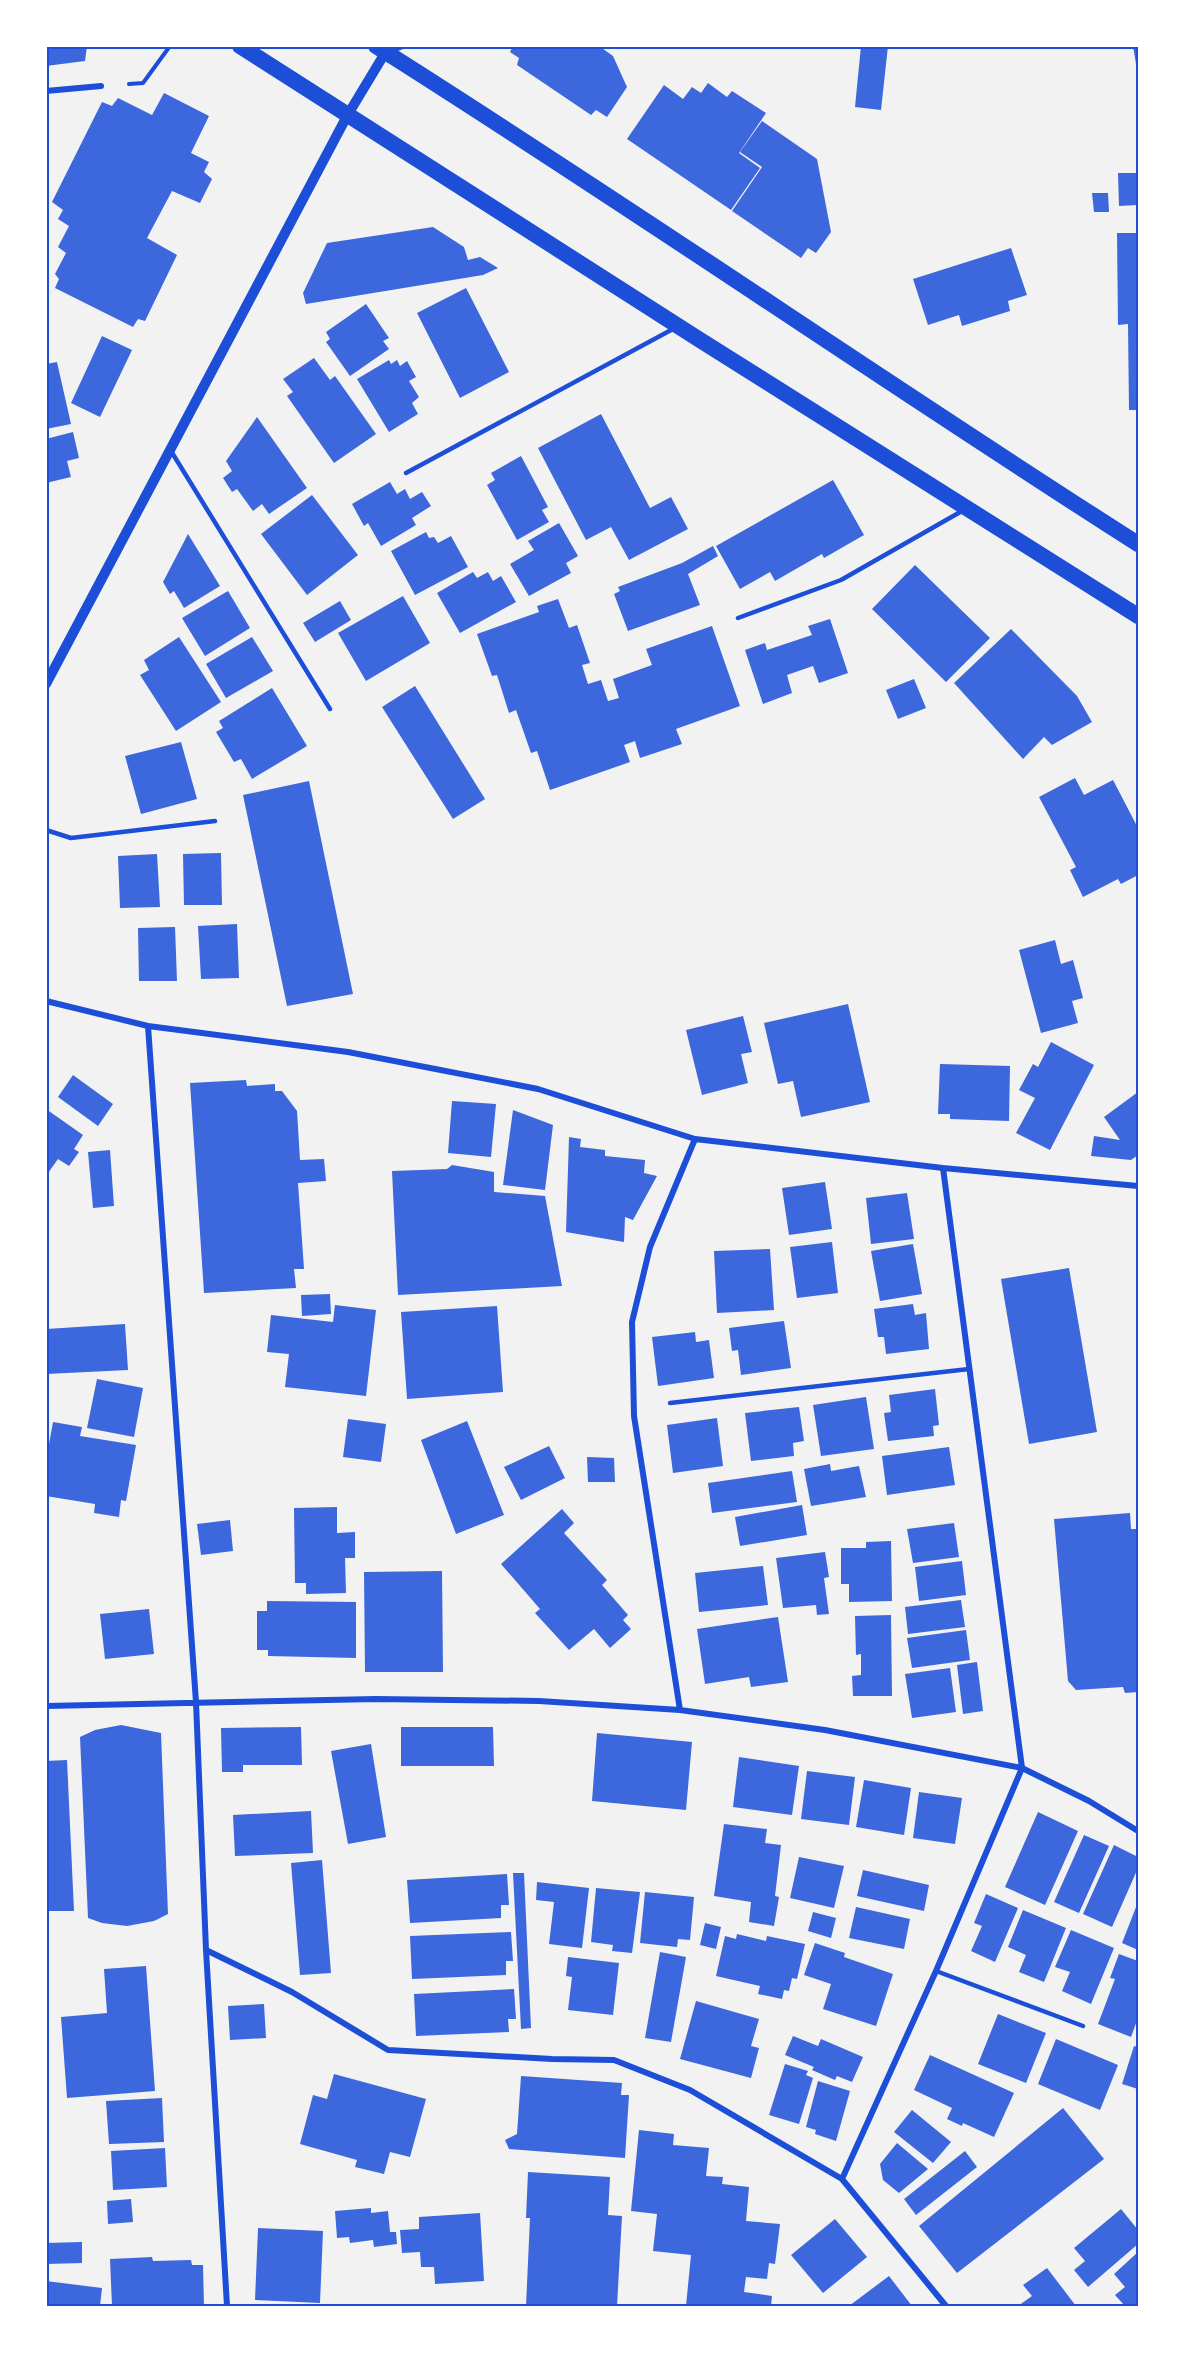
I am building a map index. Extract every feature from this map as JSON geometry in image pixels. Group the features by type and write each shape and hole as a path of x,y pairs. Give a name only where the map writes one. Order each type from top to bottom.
{"highway":[{"path":"240,46 1138,616"},
{"path":"381,50 624,205 796,322 1138,544"}],"street":[{"path":"46,684 381,50 403,46"},
{"path":"46,91 101,86"},
{"path":"46,1001 148,1026 348,1053 538,1089 695,1139 943,1168 1138,1186"},
{"path":"148,1026 196,1702 206,1950 227,2307"},
{"path":"680,1710 634,1416 632,1322 650,1247 695,1139"},
{"path":"842,2179 936,1971 1022,1768 943,1168"},
{"path":"46,1706 376,1699 539,1701 680,1710 825,1730 1022,1768 1089,1801 1138,1831"},
{"path":"206,1950 292,1992 388,2049 552,2059 614,2060 690,2090 842,2179 946,2307"}],"lane":[{"path":"406,473 678,326"},
{"path":"170,448 330,709"},
{"path":"738,618 841,580 967,508"},
{"path":"46,830 71,837 215,821"},
{"path":"670,1403 969,1369"},
{"path":"936,1971 1083,2026"}],"path":[{"path":"101,86 143,83 170,46"}],"building":[{"path":"46,46 87,46 85,61 46,66"},
{"path":"513,46 599,46 613,56 627,87 607,117 596,110 591,115 517,65 519,58 510,52"},
{"path":"861,46 888,46 881,110 855,107"},
{"path":"1133,46 1138,46 1138,70 1137,70"},
{"path":"708,83 727,97 732,91 766,113 739,153 760,168 731,210 627,139 664,85 683,99 692,87 701,93"},
{"path":"164,93 209,116 191,153 209,162 204,172 212,179 200,203 172,191 147,238 177,255 145,321 138,319 133,327 55,288 59,279 55,274 66,253 58,247 69,226 58,219 63,210 52,202 102,102 112,106 118,98 152,115"},
{"path":"762,121 817,159 831,232 816,253 808,248 801,258 732,211 762,167 740,152"},
{"path":"1118,173 1138,173 1138,205 1119,206"},
{"path":"1092,193 1108,193 1109,212 1094,212"},
{"path":"433,227 464,247 468,260 480,257 498,268 483,275 306,304 303,293 327,243"},
{"path":"1117,233 1138,233 1138,410 1129,410 1128,324 1118,325"},
{"path":"1011,248 1027,295 1008,301 1010,311 962,326 959,315 928,325 913,279"},
{"path":"466,288 509,372 460,398 417,313"},
{"path":"366,304 389,338 383,341 389,349 350,376 326,342 330,339 326,332"},
{"path":"102,336 132,350 100,417 71,403"},
{"path":"314,358 330,380 335,376 376,434 334,463 287,396 293,392 283,379"},
{"path":"389,360 391,364 397,360 400,366 407,361 416,377 409,381 419,397 412,403 418,414 389,432 357,379"},
{"path":"57,362 71,424 46,429 46,364"},
{"path":"601,414 650,508 671,497 688,529 629,560 611,527 586,540 538,448"},
{"path":"257,417 307,488 269,514 262,504 253,511 237,489 232,492 223,478 232,471 226,461"},
{"path":"73,432 79,458 67,461 71,477 46,483 46,439"},
{"path":"521,456 548,507 542,510 549,522 517,540 487,485 495,480 491,473"},
{"path":"833,480 864,535 824,558 822,554 775,581 770,572 740,589 716,546"},
{"path":"390,482 397,494 405,489 410,499 422,492 431,506 412,518 416,525 381,546 368,523 364,526 352,504"},
{"path":"312,495 358,555 307,595 261,534"},
{"path":"559,523 578,556 566,563 571,573 529,596 510,564 534,550 528,541"},
{"path":"426,532 429,538 434,537 438,543 451,536 468,567 415,595 391,551"},
{"path":"188,534 220,586 184,608 174,591 170,594 163,582"},
{"path":"713,546 718,556 688,574 700,605 628,631 614,594 620,591 618,587 682,563"},
{"path":"915,565 990,638 946,682 872,609"},
{"path":"473,572 477,578 488,572 493,581 501,576 516,602 460,633 437,593"},
{"path":"228,591 250,628 205,656 182,618"},
{"path":"403,596 430,643 366,681 338,633"},
{"path":"558,599 569,628 577,625 590,663 582,665 588,684 601,680 608,701 619,698 613,679 652,665 646,649 712,626 740,706 676,729 682,744 640,758 635,741 624,745 630,762 550,790 537,751 531,753 516,710 509,713 497,675 492,676 477,634 539,612 537,606"},
{"path":"340,601 351,620 315,642 303,623"},
{"path":"830,619 848,673 819,683 813,666 787,675 792,693 763,704 745,650 765,643 767,650 812,635 808,626"},
{"path":"1011,629 1077,696 1092,722 1052,745 1044,737 1023,759 954,683"},
{"path":"179,637 221,702 176,731 140,675 149,670 144,660"},
{"path":"252,637 273,671 226,698 206,664"},
{"path":"914,679 926,708 898,719 886,690"},
{"path":"415,686 485,799 453,819 382,707"},
{"path":"272,688 307,746 252,779 241,759 234,762 216,732 223,728 219,721"},
{"path":"181,742 197,799 141,814 125,756"},
{"path":"1075,778 1084,795 1113,780 1138,828 1138,875 1121,884 1118,879 1083,897 1070,870 1076,867 1039,797"},
{"path":"309,781 353,994 287,1006 243,795"},
{"path":"221,853 222,905 184,905 183,854"},
{"path":"157,854 160,907 120,908 118,856"},
{"path":"237,924 239,978 201,979 198,926"},
{"path":"175,927 177,981 139,981 138,928"},
{"path":"1055,940 1061,964 1073,960 1083,998 1072,1001 1078,1023 1041,1033 1019,950"},
{"path":"848,1004 870,1102 801,1117 793,1081 778,1084 764,1023"},
{"path":"743,1016 752,1052 741,1054 748,1083 702,1095 686,1030"},
{"path":"1051,1042 1094,1065 1050,1150 1016,1133 1035,1098 1019,1090 1033,1064 1038,1067"},
{"path":"940,1064 1010,1066 1009,1121 950,1119 950,1114 938,1114"},
{"path":"73,1075 113,1104 98,1126 58,1097"},
{"path":"246,1080 247,1086 275,1084 275,1091 282,1091 297,1111 300,1160 324,1159 326,1181 298,1183 304,1269 294,1269 296,1288 204,1293 190,1083"},
{"path":"1138,1092 1138,1155 1131,1160 1091,1156 1094,1136 1120,1140 1104,1117"},
{"path":"452,1101 496,1104 491,1157 448,1153"},
{"path":"46,1109 83,1135 74,1149 79,1152 69,1166 58,1159 48,1173"},
{"path":"513,1110 553,1125 545,1190 503,1185"},
{"path":"569,1137 581,1139 580,1147 605,1150 605,1156 645,1160 644,1173 657,1176 633,1220 625,1217 624,1242 566,1232"},
{"path":"110,1150 114,1206 93,1208 88,1152"},
{"path":"452,1165 494,1172 494,1192 545,1196 562,1286 398,1295 392,1171 447,1169"},
{"path":"825,1182 832,1229 789,1235 782,1188"},
{"path":"907,1193 914,1239 871,1244 866,1198"},
{"path":"832,1242 838,1293 797,1298 790,1247"},
{"path":"913,1244 922,1294 880,1301 871,1251"},
{"path":"770,1249 774,1310 717,1313 714,1251"},
{"path":"1069,1268 1097,1432 1029,1444 1001,1279"},
{"path":"330,1294 331,1314 302,1316 301,1295"},
{"path":"913,1304 915,1315 926,1313 929,1349 886,1354 884,1337 878,1337 874,1309"},
{"path":"335,1305 376,1310 366,1396 285,1387 289,1354 267,1352 271,1315 333,1322"},
{"path":"497,1306 503,1392 407,1399 401,1312"},
{"path":"784,1321 791,1368 741,1375 738,1350 732,1351 729,1328"},
{"path":"125,1324 128,1370 46,1374 46,1329"},
{"path":"695,1332 696,1342 709,1340 714,1378 658,1386 652,1337"},
{"path":"97,1379 143,1388 134,1437 87,1428"},
{"path":"935,1389 939,1425 933,1426 934,1436 888,1441 884,1413 891,1412 889,1395"},
{"path":"866,1397 874,1449 821,1456 813,1405"},
{"path":"799,1407 804,1441 793,1443 794,1456 751,1461 745,1413"},
{"path":"717,1418 723,1466 673,1473 667,1425"},
{"path":"348,1419 386,1424 381,1462 343,1457"},
{"path":"467,1421 504,1515 456,1534 421,1440"},
{"path":"53,1422 82,1427 80,1436 136,1445 126,1501 121,1500 119,1517 94,1513 95,1504 46,1496 46,1444 49,1444"},
{"path":"549,1446 565,1478 521,1500 504,1467"},
{"path":"949,1447 955,1485 887,1495 882,1456"},
{"path":"587,1457 614,1458 615,1482 588,1482"},
{"path":"830,1464 831,1471 859,1466 866,1497 811,1506 804,1469"},
{"path":"792,1471 797,1502 712,1513 708,1483"},
{"path":"802,1505 807,1535 740,1546 735,1517"},
{"path":"337,1507 337,1533 355,1532 355,1558 345,1558 346,1593 306,1594 306,1583 295,1583 294,1508"},
{"path":"562,1509 574,1523 564,1533 607,1580 602,1585 628,1615 623,1620 631,1629 610,1648 594,1629 569,1650 535,1613 540,1609 501,1564"},
{"path":"1130,1513 1131,1529 1138,1529 1138,1692 1125,1693 1123,1687 1076,1690 1068,1681 1054,1519"},
{"path":"230,1520 233,1551 201,1555 197,1524"},
{"path":"954,1523 959,1557 913,1563 907,1529"},
{"path":"891,1541 892,1601 849,1602 849,1584 841,1584 841,1548 866,1548 866,1542"},
{"path":"825,1552 829,1577 824,1578 829,1614 817,1615 816,1605 783,1608 776,1558"},
{"path":"962,1561 966,1595 919,1601 915,1567"},
{"path":"763,1566 768,1605 699,1612 695,1573"},
{"path":"442,1571 443,1672 365,1672 364,1572"},
{"path":"961,1600 965,1627 908,1634 905,1607"},
{"path":"267,1601 356,1602 356,1658 268,1656 268,1650 257,1650 257,1611 267,1611"},
{"path":"149,1609 154,1654 105,1659 100,1614"},
{"path":"891,1615 892,1696 853,1696 852,1676 861,1675 861,1654 856,1655 855,1616"},
{"path":"778,1617 788,1682 751,1687 749,1677 705,1684 697,1629"},
{"path":"966,1630 970,1660 912,1668 907,1638"},
{"path":"977,1662 983,1711 963,1714 957,1665"},
{"path":"950,1668 956,1712 912,1718 905,1674"},
{"path":"121,1725 161,1733 168,1914 154,1921 127,1926 102,1923 88,1918 80,1737 95,1730"},
{"path":"301,1727 302,1765 243,1765 243,1772 222,1772 221,1728"},
{"path":"401,1727 493,1727 494,1766 401,1766"},
{"path":"597,1733 692,1742 686,1810 592,1801"},
{"path":"371,1744 386,1837 348,1844 331,1751"},
{"path":"739,1757 799,1766 792,1815 733,1807"},
{"path":"67,1760 74,1911 46,1911 46,1761"},
{"path":"807,1771 855,1777 849,1825 801,1819"},
{"path":"864,1780 911,1788 904,1835 856,1827"},
{"path":"919,1792 962,1798 955,1844 913,1838"},
{"path":"311,1811 313,1853 235,1856 233,1815"},
{"path":"1038,1812 1078,1831 1045,1905 1005,1887"},
{"path":"724,1824 767,1829 765,1843 781,1845 775,1896 779,1897 774,1926 749,1922 751,1902 714,1896"},
{"path":"1084,1835 1109,1846 1079,1913 1054,1902"},
{"path":"1114,1845 1138,1857 1138,1868 1112,1927 1083,1914"},
{"path":"799,1857 844,1866 834,1908 790,1898"},
{"path":"322,1860 331,1973 300,1975 291,1863"},
{"path":"863,1870 929,1885 924,1911 857,1896"},
{"path":"513,1873 524,1873 531,2028 521,2029"},
{"path":"507,1874 509,1905 501,1905 501,1918 410,1923 407,1880"},
{"path":"537,1882 589,1888 582,1948 549,1944 554,1902 536,1900"},
{"path":"596,1888 640,1892 632,1953 612,1951 613,1945 591,1942"},
{"path":"645,1892 694,1897 690,1940 678,1939 677,1947 640,1943"},
{"path":"986,1894 1018,1908 995,1962 971,1951 982,1926 974,1923"},
{"path":"1138,1902 1138,1950 1122,1943"},
{"path":"856,1907 910,1919 904,1949 849,1938"},
{"path":"1023,1910 1066,1928 1044,1982 1019,1972 1026,1955 1008,1947"},
{"path":"813,1912 836,1918 831,1938 808,1931"},
{"path":"705,1923 721,1927 716,1949 700,1945"},
{"path":"1071,1930 1114,1948 1091,2004 1062,1991 1070,1972 1055,1967"},
{"path":"511,1932 513,1961 506,1961 506,1975 412,1979 410,1936"},
{"path":"737,1934 766,1941 767,1936 805,1944 797,1979 792,1978 789,1991 784,1990 782,1999 758,1994 760,1986 716,1976 725,1936 736,1939"},
{"path":"815,1943 845,1953 844,1957 893,1974 876,2026 823,2009 831,1984 804,1975"},
{"path":"660,1952 686,1957 671,2042 645,2038"},
{"path":"1119,1954 1138,1961 1138,2018 1131,2037 1098,2024 1115,1979 1110,1978"},
{"path":"568,1957 619,1963 613,2015 568,2010 572,1977 566,1976"},
{"path":"146,1966 155,2091 67,2098 61,2017 107,2013 104,1969"},
{"path":"514,1989 516,2019 508,2019 509,2032 416,2036 414,1994"},
{"path":"696,2001 759,2019 751,2046 759,2048 751,2078 680,2059"},
{"path":"264,2004 266,2038 230,2040 228,2006"},
{"path":"998,2014 1046,2033 1026,2083 978,2064"},
{"path":"793,2036 818,2046 821,2039 863,2057 852,2082 837,2076 835,2080 812,2070 814,2067 785,2055"},
{"path":"1056,2039 1118,2065 1100,2110 1038,2084"},
{"path":"1134,2046 1138,2047 1138,2089 1122,2084"},
{"path":"930,2055 1014,2093 994,2137 963,2123 962,2126 947,2119 952,2108 914,2090"},
{"path":"785,2064 808,2071 806,2075 813,2078 799,2124 769,2115"},
{"path":"334,2074 426,2099 410,2157 390,2152 384,2174 355,2167 357,2160 300,2144 313,2095 327,2099"},
{"path":"521,2076 622,2083 621,2095 629,2095 625,2158 509,2149 505,2140 517,2134"},
{"path":"818,2081 850,2091 836,2141 815,2134 816,2130 806,2127"},
{"path":"162,2098 164,2142 109,2144 106,2101"},
{"path":"1063,2108 1104,2159 957,2273 919,2226"},
{"path":"912,2110 951,2142 933,2163 894,2132"},
{"path":"639,2130 674,2134 673,2145 709,2148 706,2176 723,2177 722,2184 749,2187 746,2221 780,2224 775,2264 769,2263 767,2279 746,2277 744,2292 772,2296 771,2306 686,2306 691,2255 653,2251 657,2214 631,2211"},
{"path":"897,2143 928,2169 899,2193 883,2180 880,2164"},
{"path":"165,2148 167,2187 113,2190 111,2151"},
{"path":"965,2151 977,2167 916,2215 904,2199"},
{"path":"528,2172 610,2177 608,2215 622,2216 617,2306 526,2306 530,2218 526,2218"},
{"path":"131,2199 133,2222 108,2224 107,2201"},
{"path":"371,2208 371,2213 388,2211 390,2232 396,2232 397,2244 374,2247 373,2240 350,2243 349,2237 337,2238 335,2211"},
{"path":"1121,2209 1138,2230 1138,2244 1088,2287 1074,2270 1085,2261 1074,2248"},
{"path":"480,2213 484,2281 435,2284 434,2267 421,2267 420,2252 402,2253 400,2230 419,2229 419,2217"},
{"path":"835,2219 867,2257 823,2293 791,2255"},
{"path":"258,2228 323,2231 320,2303 255,2300"},
{"path":"82,2242 82,2263 46,2264 46,2243"},
{"path":"1138,2252 1138,2306 1125,2306 1115,2295 1125,2287 1114,2274"},
{"path":"152,2257 153,2261 191,2260 192,2265 203,2265 204,2306 112,2306 110,2259"},
{"path":"1047,2268 1076,2306 1018,2306 1032,2296 1023,2285"},
{"path":"889,2276 912,2306 849,2306"},
{"path":"46,2281 102,2288 100,2306 46,2306"}]}
